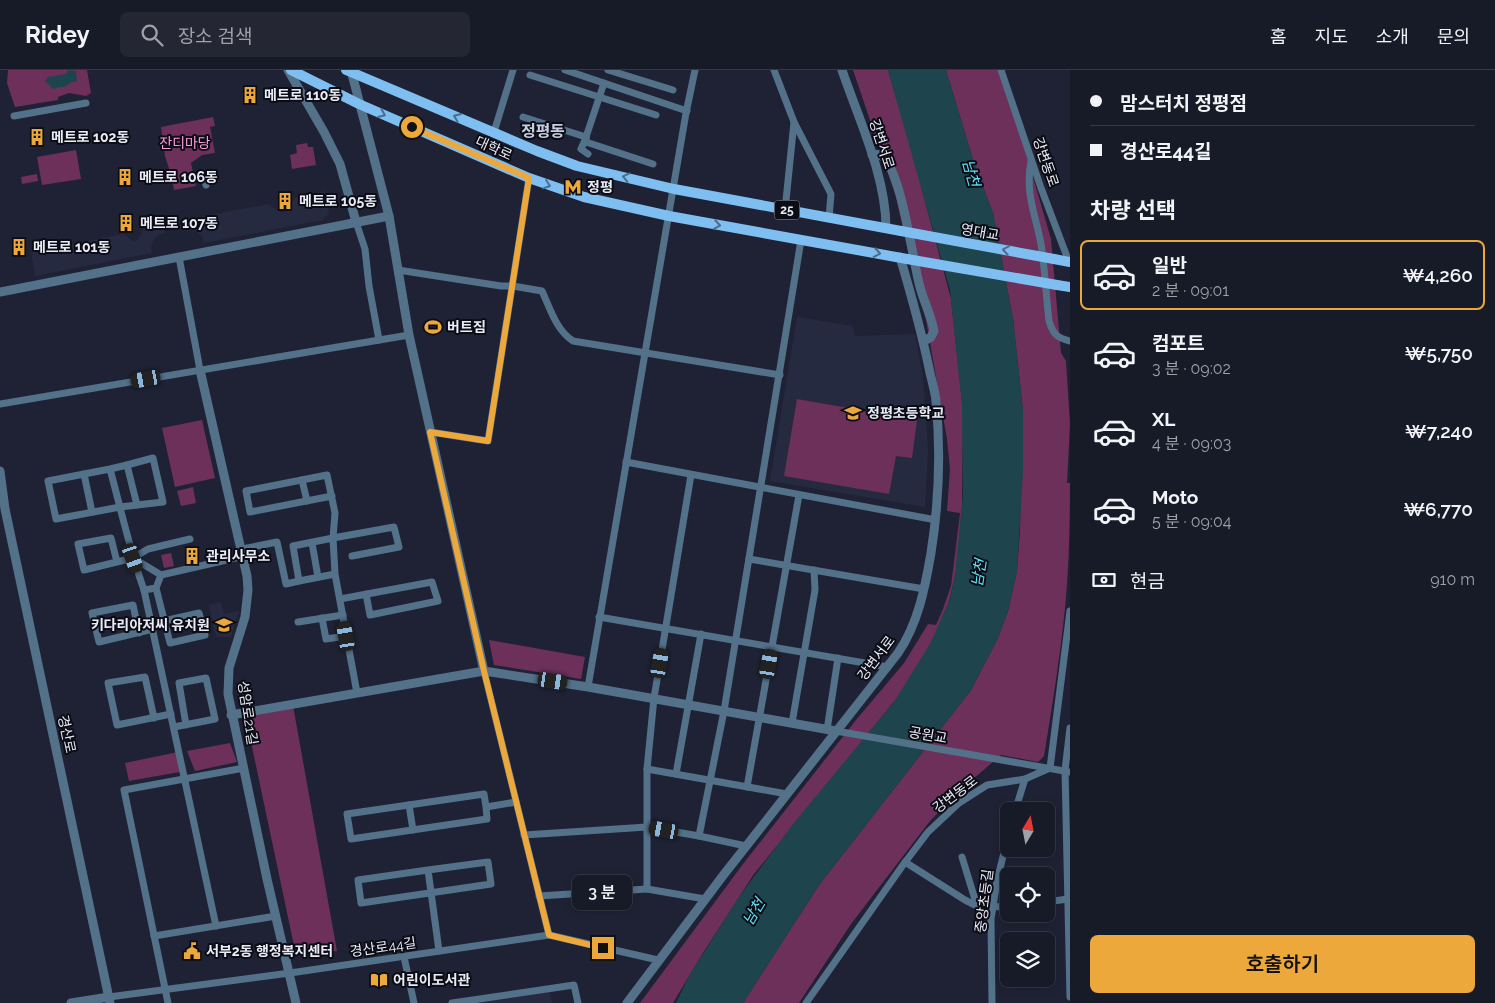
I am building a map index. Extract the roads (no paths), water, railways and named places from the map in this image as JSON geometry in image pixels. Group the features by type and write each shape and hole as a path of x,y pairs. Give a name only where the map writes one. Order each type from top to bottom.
{"main road":[{"name":"대학로","path":"289,70 359,104 529,178 584,197 669,216 904,258"},
{"name":"대학로","path":"350,71 537,151 577,166 674,189 901,231"},
{"name":"영대교","path":"901,231 1070,262"},
{"path":"904,258 1070,287"}],"street":[{"path":"289,70 300,96 329,150 340,164 365,249 369,286 379,340"},
{"path":"494,132 513,70"},
{"path":"565,70 584,73 604,83 687,112"},
{"path":"608,70 673,90"},
{"path":"588,687 695,70"},
{"path":"774,70 794,122 830,194 829,218"},
{"name":"강변서로","path":"842,70 872,155 886,210 886,228"},
{"name":"강변동로","path":"1002,70 1041,188 1070,262"},
{"path":"350,71 389,216 409,335 430,432 484,671 549,935"},
{"path":"530,75 656,116"},
{"path":"588,154 581,149 604,83"},
{"path":"14,116 86,103"},
{"path":"523,117 586,137"},
{"path":"785,210 794,122"},
{"path":"586,137 586,142 653,164"},
{"path":"872,155 881,155 888,165 905,209 920,286 934,331 931,338 924,341"},
{"path":"1032,159 1029,172 1029,193 1041,245 1049,321 1052,332 1057,337 1070,341"},
{"path":"204,176 206,185"},
{"path":"430,432 488,441 529,178"},
{"path":"0,292 389,216"},
{"path":"699,836 724,711 802,240"},
{"path":"179,257 200,370"},
{"name":"강변서로","path":"627,1003 746,846 888,667 908,639 914,626 924,589 936,520 940,464 936,399 904,258"},
{"path":"398,270 542,291 559,327 573,341 780,374"},
{"path":"0,404 409,335"},
{"name":"성암로21길","path":"200,370 243,552 248,590 242,627 229,668 228,694 231,715 296,1003"},
{"path":"153,458 163,502 120,507 56,519 48,481 127,465 153,458"},
{"path":"626,462 936,520"},
{"path":"127,465 137,506"},
{"path":"110,469 133,558 144,590 216,926"},
{"name":"경산로","path":"0,471 5,509 109,1000"},
{"path":"84,474 92,512"},
{"path":"647,888 647,769 654,698 691,474"},
{"path":"332,496 250,512 246,491 327,475 332,496 335,513 333,538 335,574 356,693"},
{"path":"302,480 307,501"},
{"path":"748,787 799,495"},
{"path":"299,582 293,546 394,527 399,547 352,556"},
{"path":"117,562 111,538 78,544 84,570 117,562 133,558 148,549 190,539"},
{"path":"133,558 161,576 277,542 286,584 335,574"},
{"path":"312,543 318,578"},
{"path":"749,559 924,589"},
{"path":"792,723 815,590 814,570"},
{"path":"161,576 156,588 164,621 170,643 205,635 199,613 164,621"},
{"path":"340,599 366,594 432,582 438,601 370,615 366,594"},
{"path":"144,590 156,588"},
{"path":"139,633 133,605 92,613 99,642 139,633 152,630"},
{"path":"1050,768 1070,611"},
{"path":"298,622 343,615"},
{"path":"599,617 888,667"},
{"path":"322,618 326,639 346,636"},
{"path":"676,774 701,634"},
{"path":"826,730 838,658"},
{"path":"231,715 484,671 654,698 836,731"},
{"path":"154,718 144,676 108,683 117,725 154,718 171,714"},
{"path":"174,727 186,725 215,719 206,678 179,683 186,725"},
{"path":"1070,728 1068,771 1070,997"},
{"name":"공원교","path":"836,731 1068,771"},
{"path":"168,1003 124,790 244,768"},
{"name":"강변동로","path":"806,1003 928,832 959,803 986,785 1024,779 1050,768"},
{"path":"647,769 787,794"},
{"path":"1018,802 1024,779"},
{"path":"484,794 486,807 488,819 351,839 347,814 484,794"},
{"path":"486,807 516,802"},
{"path":"410,805 413,830"},
{"path":"524,835 647,827 746,846"},
{"path":"962,857 977,906"},
{"name":"중앙초등길","path":"992,1003 991,919 1003,858"},
{"path":"488,862 491,884 361,902 358,880 428,870 488,862"},
{"path":"906,862 964,900 977,906 1000,907"},
{"path":"428,870 439,951"},
{"path":"539,896 647,888 705,899"},
{"path":"1055,901 1068,899"},
{"path":"154,936 276,916"},
{"name":"경산로44길","path":"109,1000 165,990 549,935 658,960"},
{"path":"404,957 414,1003"},
{"path":"452,1003 574,985 578,1003"},
{"path":"71,1003 109,1000"}],"water":[{"path":"68,70 76,71 77,82 53,89 45,81 48,77 66,74"},
{"name":"남천","path":"888,70 946,70 974,163 993,213 1013,319 1023,411 1023,472 1017,571 1008,611 998,638 971,690 819,885 743,1003 676,1003 689,976 739,897 793,824 894,702 930,644 950,599 955,575 963,495 962,405 950,290"}],"place":[{"name":"메트로 110동","path":"250,95"},
{"name":"메트로 102동","path":"37,137"},
{"name":"메트로 106동","path":"125,177"},
{"name":"정평","path":"573,187"},
{"name":"메트로 105동","path":"285,201"},
{"name":"메트로 107동","path":"126,223"},
{"name":"메트로 101동","path":"19,247"},
{"name":"버트짐","path":"433,327"},
{"name":"정평초등학교","path":"853,413"},
{"name":"관리사무소","path":"192,556"},
{"name":"키다리아저씨 유치원","path":"224,625"},
{"name":"서부2동 행정복지센터","path":"192,951"},
{"name":"어린이도서관","path":"379,980"}],"district":[{"name":"정평동","path":"543,131"}],"park label":[{"name":"잔디마당","path":"185,143"}]}
